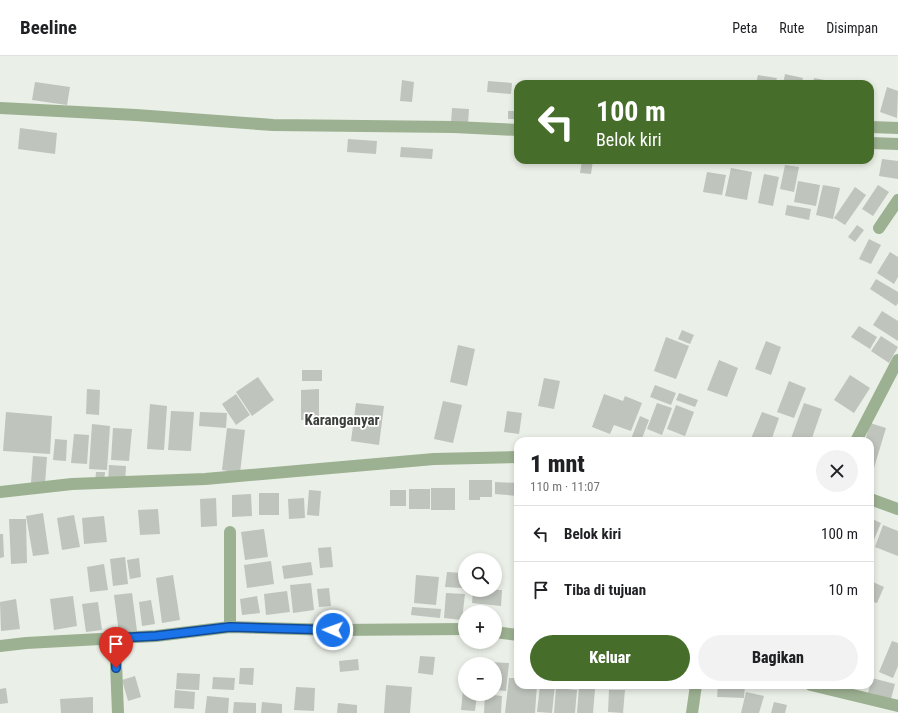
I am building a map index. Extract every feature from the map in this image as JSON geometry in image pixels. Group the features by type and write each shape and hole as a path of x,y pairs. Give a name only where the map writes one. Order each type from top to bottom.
{"street":[{"path":"0,108 136,115 272,125 454,127 514,130"},
{"path":"874,127 898,128"},
{"path":"874,143 898,144"},
{"path":"879,228 898,200"},
{"path":"858,437 898,360"},
{"path":"0,492 72,484 205,479 434,459 514,457"},
{"path":"874,500 898,509"},
{"path":"230,532 230,627"},
{"path":"0,646 26,643 156,636 230,627 333,630 458,629"},
{"path":"502,633 514,634"},
{"path":"115,638 118,713"},
{"path":"692,713 695,689"},
{"path":"828,689 898,706"}],"building":[{"path":"785,74 803,78 802,80 784,80"},
{"path":"758,75 777,78 776,80 757,80"},
{"path":"814,78 825,80 814,80"},
{"path":"402,80 414,82 412,102 400,101"},
{"path":"488,81 512,83 511,94 487,92"},
{"path":"35,82 70,87 67,105 32,100"},
{"path":"887,87 898,91 897,118 880,112"},
{"path":"452,108 469,109 468,124 451,123"},
{"path":"508,111 514,111 514,119 508,119"},
{"path":"20,128 57,133 55,154 18,149"},
{"path":"348,139 377,141 376,154 347,152"},
{"path":"401,147 433,149 432,159 400,157"},
{"path":"882,159 898,161 898,179 879,176"},
{"path":"581,164 592,164 591,174 580,173"},
{"path":"785,165 799,167 794,192 780,189"},
{"path":"731,168 752,172 747,200 725,196"},
{"path":"707,172 726,175 722,195 703,192"},
{"path":"764,174 779,177 773,206 758,203"},
{"path":"798,181 820,185 816,206 794,202"},
{"path":"823,185 840,188 833,219 816,215"},
{"path":"878,185 889,192 873,216 862,209"},
{"path":"855,187 866,195 845,225 834,218"},
{"path":"787,205 811,209 809,220 785,215"},
{"path":"857,225 864,230 855,242 848,237"},
{"path":"869,239 881,245 871,264 859,259"},
{"path":"890,252 898,257 898,277 894,284 877,273"},
{"path":"876,279 898,292 898,303 896,306 870,289"},
{"path":"882,311 898,321 898,341 873,325"},
{"path":"859,326 877,337 870,349 851,337"},
{"path":"682,330 694,335 690,344 678,339"},
{"path":"881,336 898,347 889,363 871,351"},
{"path":"666,337 689,346 676,379 654,371"},
{"path":"766,341 781,347 771,375 755,369"},
{"path":"458,345 475,349 467,386 450,382"},
{"path":"719,360 738,368 727,397 707,390"},
{"path":"302,370 322,370 322,381 302,381"},
{"path":"850,375 870,388 854,413 834,400"},
{"path":"258,377 274,400 252,416 236,392"},
{"path":"544,378 560,381 554,409 538,406"},
{"path":"789,381 806,388 794,418 777,412"},
{"path":"655,385 676,393 671,405 650,397"},
{"path":"87,389 100,390 99,415 86,414"},
{"path":"319,389 319,420 301,420 301,390"},
{"path":"679,393 698,400 695,407 676,400"},
{"path":"236,394 250,415 236,425 222,404"},
{"path":"604,394 623,401 625,396 642,403 631,431 614,425 610,434 592,427"},
{"path":"443,401 462,405 453,443 434,439"},
{"path":"356,403 384,406 379,445 351,441"},
{"path":"657,403 672,408 662,435 647,429"},
{"path":"804,403 822,409 812,437 791,437"},
{"path":"150,404 167,406 164,450 147,449"},
{"path":"676,405 694,412 685,436 667,429"},
{"path":"171,411 194,412 191,451 168,450"},
{"path":"507,411 522,413 519,434 504,432"},
{"path":"6,412 52,416 50,454 3,451"},
{"path":"200,412 227,413 226,428 199,426"},
{"path":"762,412 779,418 772,437 752,437"},
{"path":"640,416 649,420 643,437 632,437"},
{"path":"870,423 886,428 874,468 874,437 866,437"},
{"path":"92,424 110,426 107,470 89,469"},
{"path":"113,428 132,429 129,461 111,460"},
{"path":"227,428 245,430 240,473 222,470"},
{"path":"74,434 89,435 87,464 71,463"},
{"path":"55,439 67,440 66,461 53,460"},
{"path":"33,456 47,457 45,484 31,483"},
{"path":"109,465 126,466 125,485 108,484"},
{"path":"96,472 105,472 104,484 95,483"},
{"path":"469,480 492,480 492,497 480,497 480,500 469,500"},
{"path":"495,482 514,483 514,496 495,494"},
{"path":"431,488 455,488 455,510 431,510"},
{"path":"409,489 430,489 430,509 409,509"},
{"path":"309,490 321,491 319,516 307,515"},
{"path":"390,490 406,490 406,506 390,506"},
{"path":"259,493 279,493 279,515 259,515"},
{"path":"251,494 252,516 232,517 232,495"},
{"path":"216,498 217,526 201,527 200,499"},
{"path":"304,498 305,518 289,519 288,499"},
{"path":"158,509 160,534 140,535 138,510"},
{"path":"43,513 49,554 33,556 26,516"},
{"path":"74,515 80,547 62,550 57,518"},
{"path":"104,516 107,542 84,544 82,518"},
{"path":"9,519 26,519 27,563 11,564"},
{"path":"874,520 881,523 874,540"},
{"path":"883,525 898,531 898,556 875,547"},
{"path":"264,529 268,557 245,560 241,532"},
{"path":"0,534 3,534 4,557 0,558"},
{"path":"331,547 333,567 320,568 318,548"},
{"path":"125,557 128,584 113,586 110,559"},
{"path":"139,558 141,577 130,579 127,560"},
{"path":"271,561 274,584 247,588 244,565"},
{"path":"311,562 313,575 284,579 282,566"},
{"path":"104,564 108,590 90,592 87,567"},
{"path":"447,572 458,573 458,588 445,587"},
{"path":"173,575 180,620 162,623 156,578"},
{"path":"416,575 439,577 436,605 414,603"},
{"path":"874,582 884,587 877,603 874,602"},
{"path":"311,583 314,610 293,613 290,585"},
{"path":"329,588 331,606 319,607 317,589"},
{"path":"287,591 290,612 266,615 264,594"},
{"path":"132,593 137,631 119,633 114,595"},
{"path":"446,593 458,594 458,597 465,597 464,605 458,605 458,620 444,618"},
{"path":"73,596 77,626 54,630 50,599"},
{"path":"257,596 260,613 242,615 240,599"},
{"path":"472,597 502,597 501,605 472,603"},
{"path":"16,599 20,629 1,631 0,602"},
{"path":"151,600 155,624 142,626 139,602"},
{"path":"98,602 102,630 86,632 82,604"},
{"path":"412,607 441,609 440,618 411,615"},
{"path":"892,641 898,643 898,666 893,678 879,672"},
{"path":"420,656 435,657 433,675 418,673"},
{"path":"358,659 359,670 340,672 339,661"},
{"path":"502,663 509,663 506,691 502,691"},
{"path":"240,668 254,668 253,685 239,684"},
{"path":"177,673 200,674 199,690 176,689"},
{"path":"135,676 141,697 128,701 122,680"},
{"path":"213,677 235,678 234,690 212,689"},
{"path":"509,678 514,678 514,689 537,689 535,713 505,713"},
{"path":"874,679 895,684 891,699 868,693 869,689 874,689"},
{"path":"386,685 412,687 410,713 384,713"},
{"path":"296,687 315,688 314,711 294,710"},
{"path":"6,688 8,703 0,704 0,689"},
{"path":"540,689 555,689 552,713 537,712"},
{"path":"556,689 577,690 575,713 554,713"},
{"path":"579,689 595,689 593,713 577,713"},
{"path":"718,689 745,689 744,698 717,697"},
{"path":"175,690 195,692 194,709 174,708"},
{"path":"609,690 625,690 623,713 608,712"},
{"path":"746,692 764,696 759,713 741,713"},
{"path":"207,696 229,698 228,713 205,713"},
{"path":"93,697 93,713 61,713 60,699"},
{"path":"462,701 476,701 475,711 461,710"},
{"path":"485,701 502,701 501,713 484,713"},
{"path":"234,702 256,703 256,713 233,713"},
{"path":"262,702 282,704 282,713 261,713"},
{"path":"774,702 787,705 785,713 771,713"},
{"path":"338,703 357,705 357,713 337,713"}],"district":[{"name":"Karanganyar","path":"342,420"}],"route":[{"path":"116,668 115,638 156,636 230,627 333,630"}]}
